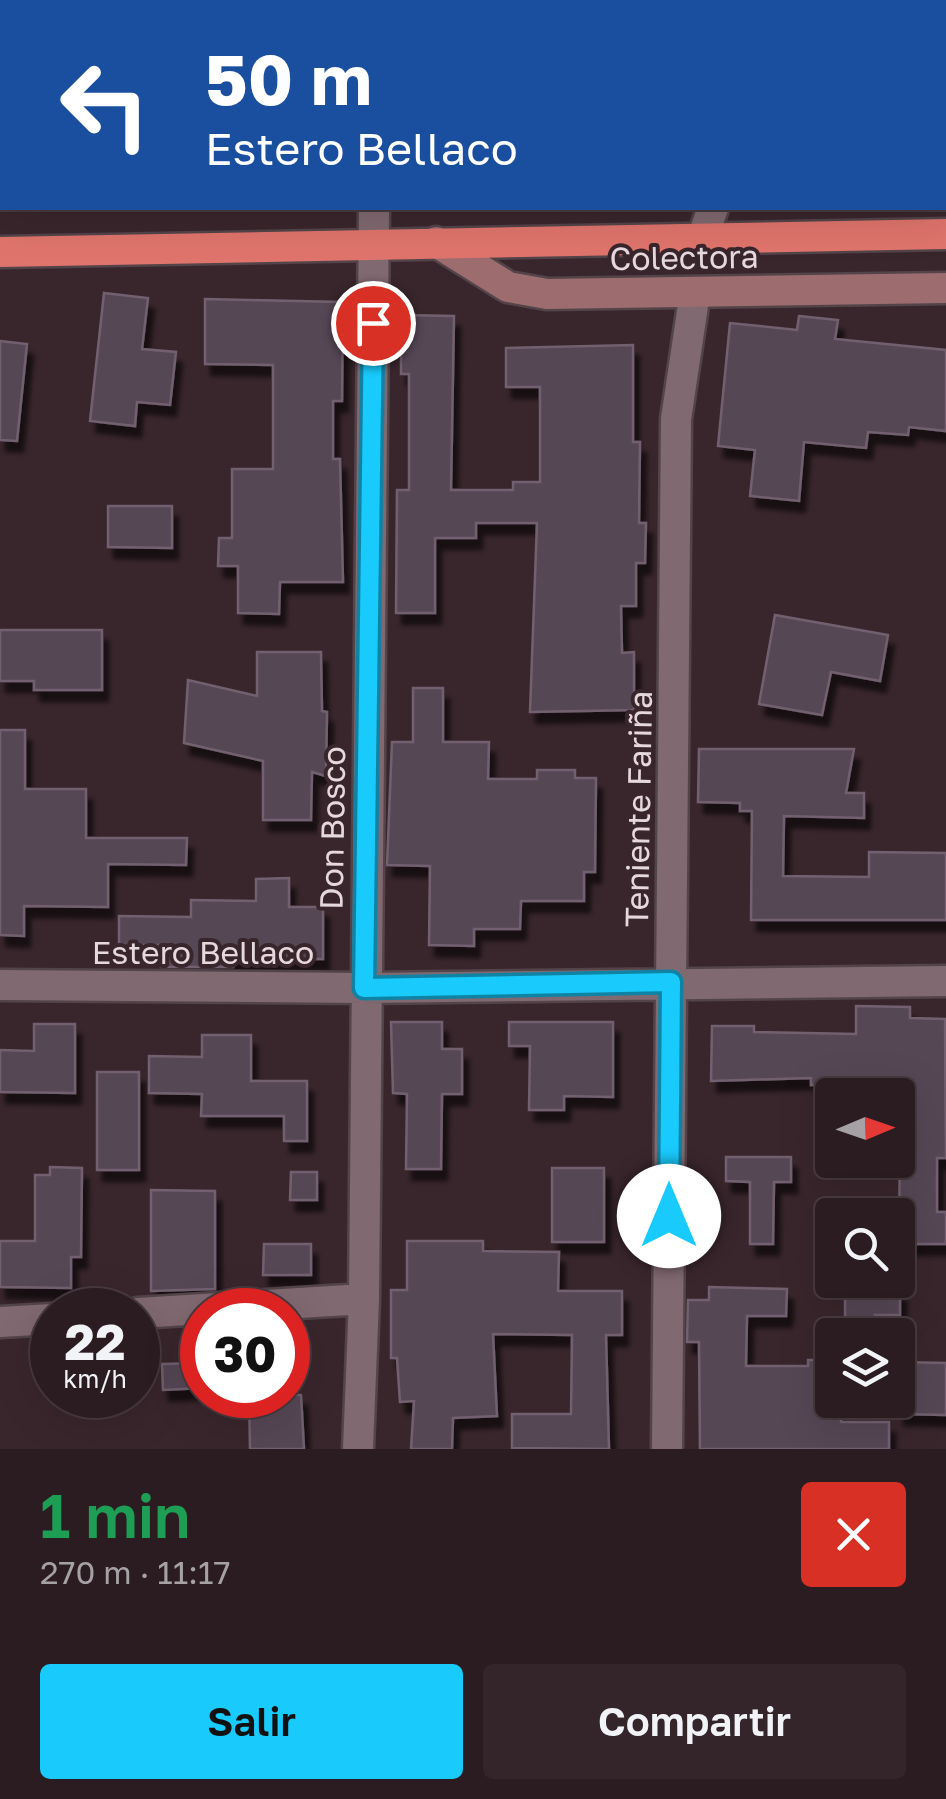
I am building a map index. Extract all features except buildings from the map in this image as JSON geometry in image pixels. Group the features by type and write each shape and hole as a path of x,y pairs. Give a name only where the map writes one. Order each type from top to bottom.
{"highway":[{"path":"0,252 946,234"}],"main road":[{"name":"Colectora","path":"436,242 508,287 547,294 946,288"}],"street":[{"name":"Don Bosco","path":"358,1449 364,1298 374,210"},
{"path":"702,236 713,210"},
{"name":"Teniente Fariña","path":"667,1449 676,419 695,292"},
{"name":"Estero Bellaco","path":"0,985 364,988 946,981"},
{"path":"160,1312 364,1298"},
{"path":"0,1322 30,1320"}],"route":[{"path":"373,323 364,988 671,982 669,1216"}]}
